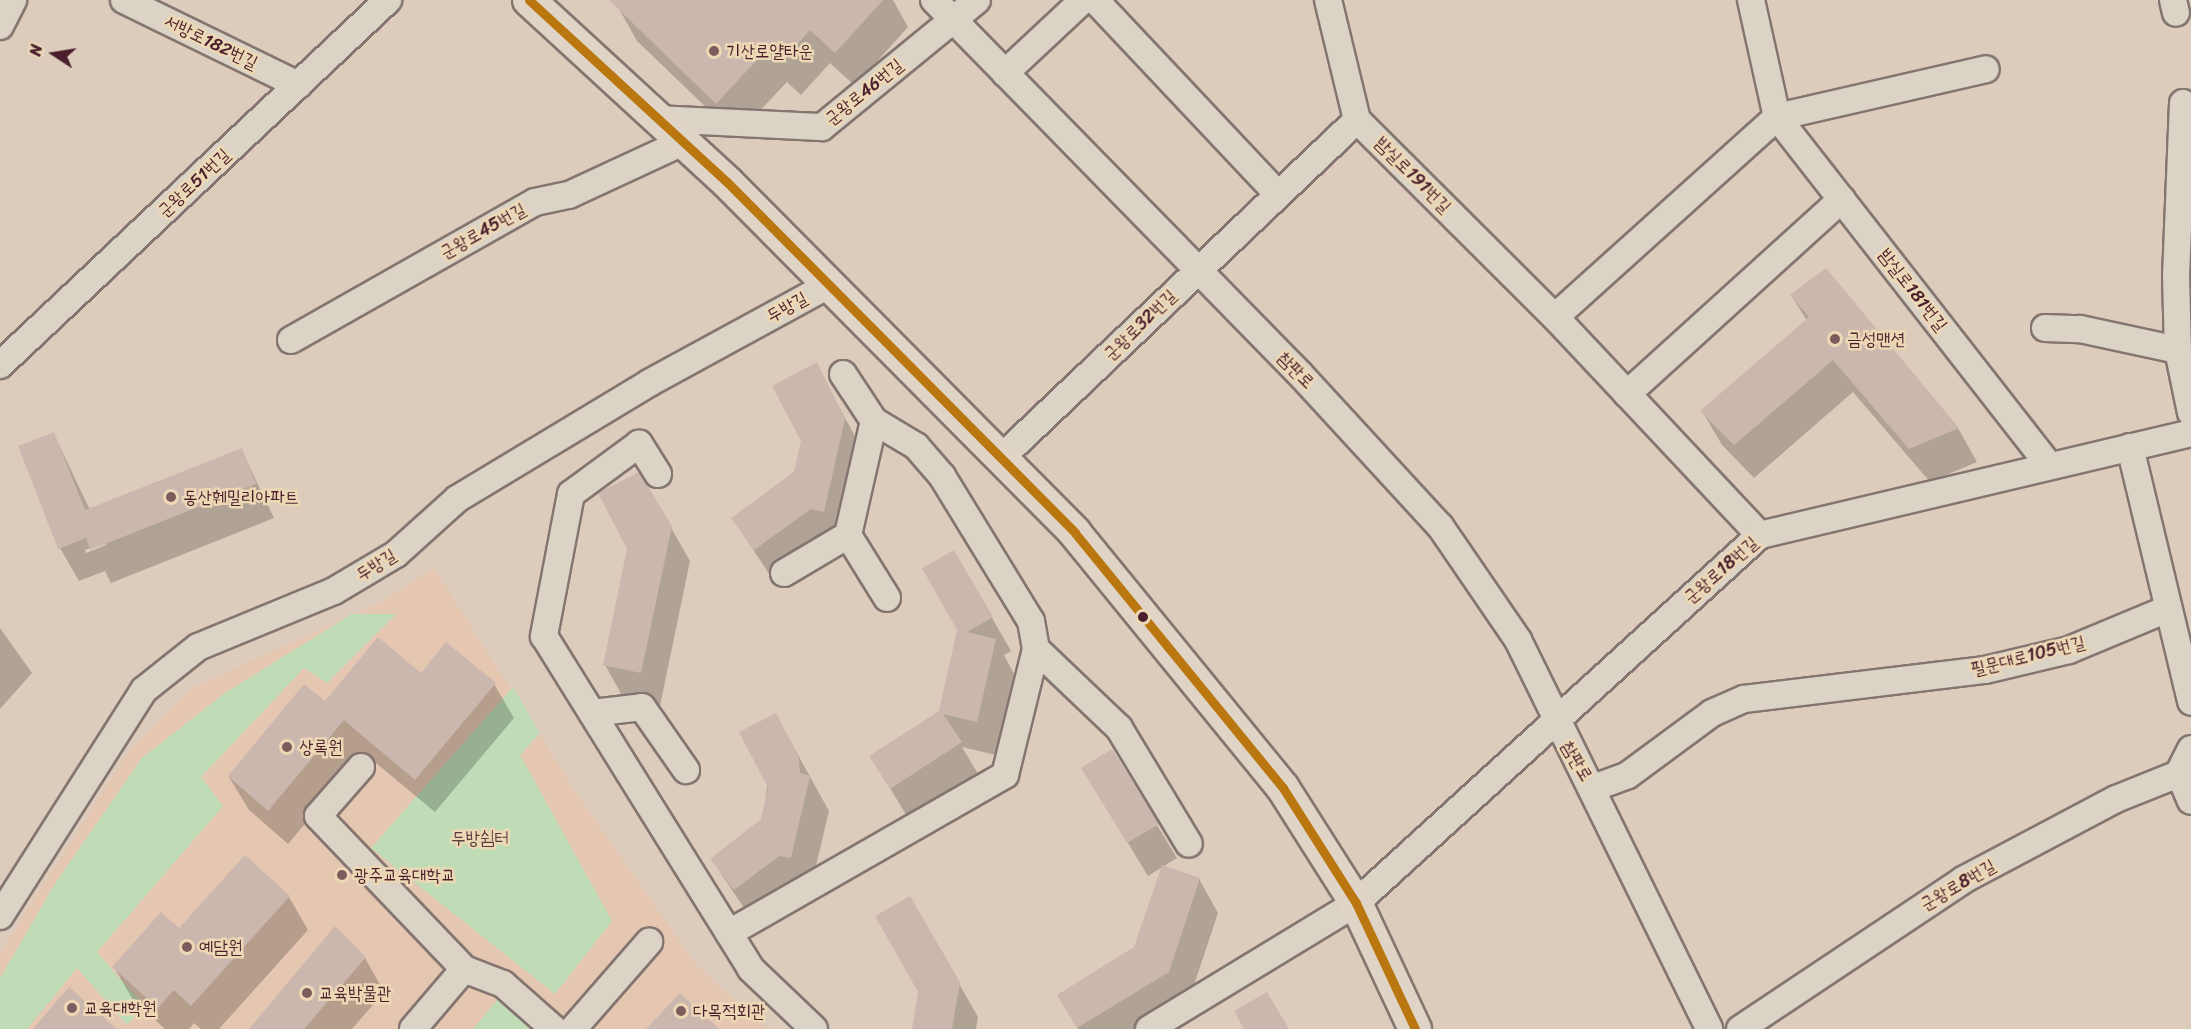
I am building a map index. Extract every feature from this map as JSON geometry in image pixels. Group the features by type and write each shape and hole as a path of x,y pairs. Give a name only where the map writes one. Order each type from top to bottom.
{"main road":[{"path":"529,0 683,142 1003,456 1075,532 1283,788 1356,903 1416,1029"}],"street":[{"path":"0,26 13,0"},
{"name":"서방로182번길","path":"124,0 298,85"},
{"name":"군왕로51번길","path":"0,365 388,0"},
{"name":"군왕로46번길","path":"658,119 822,127 942,9 977,0"},
{"path":"1005,73 1083,0"},
{"path":"1095,0 1278,194"},
{"path":"1328,0 1358,120"},
{"name":"밤실로181번길","path":"1751,0 1777,117 2048,464"},
{"name":"참판로","path":"942,9 1300,374 1440,526 1518,640 1553,720 1593,788 1709,1029"},
{"path":"1555,317 1777,117 1986,69"},
{"path":"2183,103 2175,192 2178,350 2191,412"},
{"name":"군왕로32번길","path":"1003,456 1358,120"},
{"name":"밤실로191번길","path":"1358,120 1555,317 1760,535"},
{"name":"군왕로45번길","path":"291,340 535,202 569,195 683,142"},
{"path":"1627,394 1842,199"},
{"name":"두방길","path":"0,916 144,690 198,647 334,591 396,554 457,499 649,383 829,285"},
{"path":"2044,328 2080,329 2178,350"},
{"path":"729,933 1005,775 1036,649 1030,621 942,476 916,446 874,421 843,374"},
{"path":"874,421 848,535 887,598"},
{"name":"군왕로18번길","path":"1149,1029 1356,903 1553,720 1760,535 2048,464 2191,433"},
{"path":"658,474 639,444 580,484 568,504 544,636 752,969 814,1029"},
{"path":"2130,447 2165,610 2191,702"},
{"path":"784,573 848,535"},
{"name":"필문대로105번길","path":"1849,683 1986,670 2069,650 2165,610"},
{"path":"1036,649 1119,728 1189,844"},
{"name":"참판로","path":"1593,788 1628,775 1712,713 1744,699 1849,683"},
{"path":"591,713 642,707 687,770"},
{"path":"2191,749 2185,771 2191,801"},
{"path":"361,767 318,816 464,969 503,984 554,1029"},
{"name":"군왕로8번길","path":"1740,1029 1963,880 2116,799 2185,771"},
{"path":"573,1029 649,942"},
{"path":"413,1029 464,969"}],"shaded area":[{"name":"광주교육대학교","path":"434,568 579,797 695,963 766,1029 0,1029 0,953 131,749 190,689 383,601"}],"green space":[{"path":"352,614 396,614 327,683 304,668 201,777 223,806 97,952 144,1006 127,1025 77,968 27,1029 0,1029 0,978 56,882 142,758 225,693"},
{"name":"두방쉼터","path":"513,687 540,733 520,755 612,921 555,994 371,848"},
{"path":"502,994 539,1029 473,1029"}],"building":[{"name":"기산로얄타운","path":"609,0 883,0 835,53 810,30 781,62 767,49 716,104"},
{"name":"금성맨션","path":"1826,268 1959,428 1909,449 1833,360 1734,445 1700,411 1809,317 1790,295"},
{"path":"817,362 845,419 824,512 811,509 754,550 731,518 794,472 801,441 772,386"},
{"name":"동산훼밀리아파트","path":"54,432 85,510 242,448 256,484 90,550 86,538 58,549 18,446"},
{"path":"639,472 672,526 641,673 603,665 627,549 598,493"},
{"path":"954,550 993,617 967,632 996,639 977,722 943,714 962,742 890,789 869,756 939,711 957,630 922,568"},
{"name":"상록원","path":"378,637 421,673 446,642 496,683 415,780 344,720 268,811 228,776 304,684 325,701"},
{"path":"776,713 799,758 800,773 810,776 791,858 779,856 734,890 710,859 761,819 768,788 739,732"},
{"path":"1112,749 1159,824 1127,843 1081,768"},
{"name":"예담원","path":"245,855 290,896 191,1006 174,990 158,1008 112,967 161,912 179,928"},
{"path":"1162,865 1200,878 1169,972 1077,1028 1057,995 1134,947"},
{"path":"910,896 960,982 952,1029 912,1029 918,992 875,916"},
{"name":"교육박물관","path":"335,926 366,957 304,1029 249,1029"},
{"name":"교육대학원","path":"69,987 117,1029 33,1029"},
{"path":"1267,992 1289,1029 1244,1029 1234,1011"},
{"name":"다목적회관","path":"680,993 719,1029 646,1029"}],"transit line":[{"path":"529,0 727,182 1075,533 1283,788 1356,903 1415,1029"}],"place":[{"name":"기산로얄타운","path":"714,51"},
{"name":"금성맨션","path":"1835,339"},
{"name":"동산훼밀리아파트","path":"171,497"},
{"name":"상록원","path":"287,747"},
{"name":"광주교육대학교","path":"342,875"},
{"name":"예담원","path":"187,947"},
{"name":"교육박물관","path":"307,993"},
{"name":"교육대학원","path":"72,1008"},
{"name":"다목적회관","path":"681,1011"}]}
